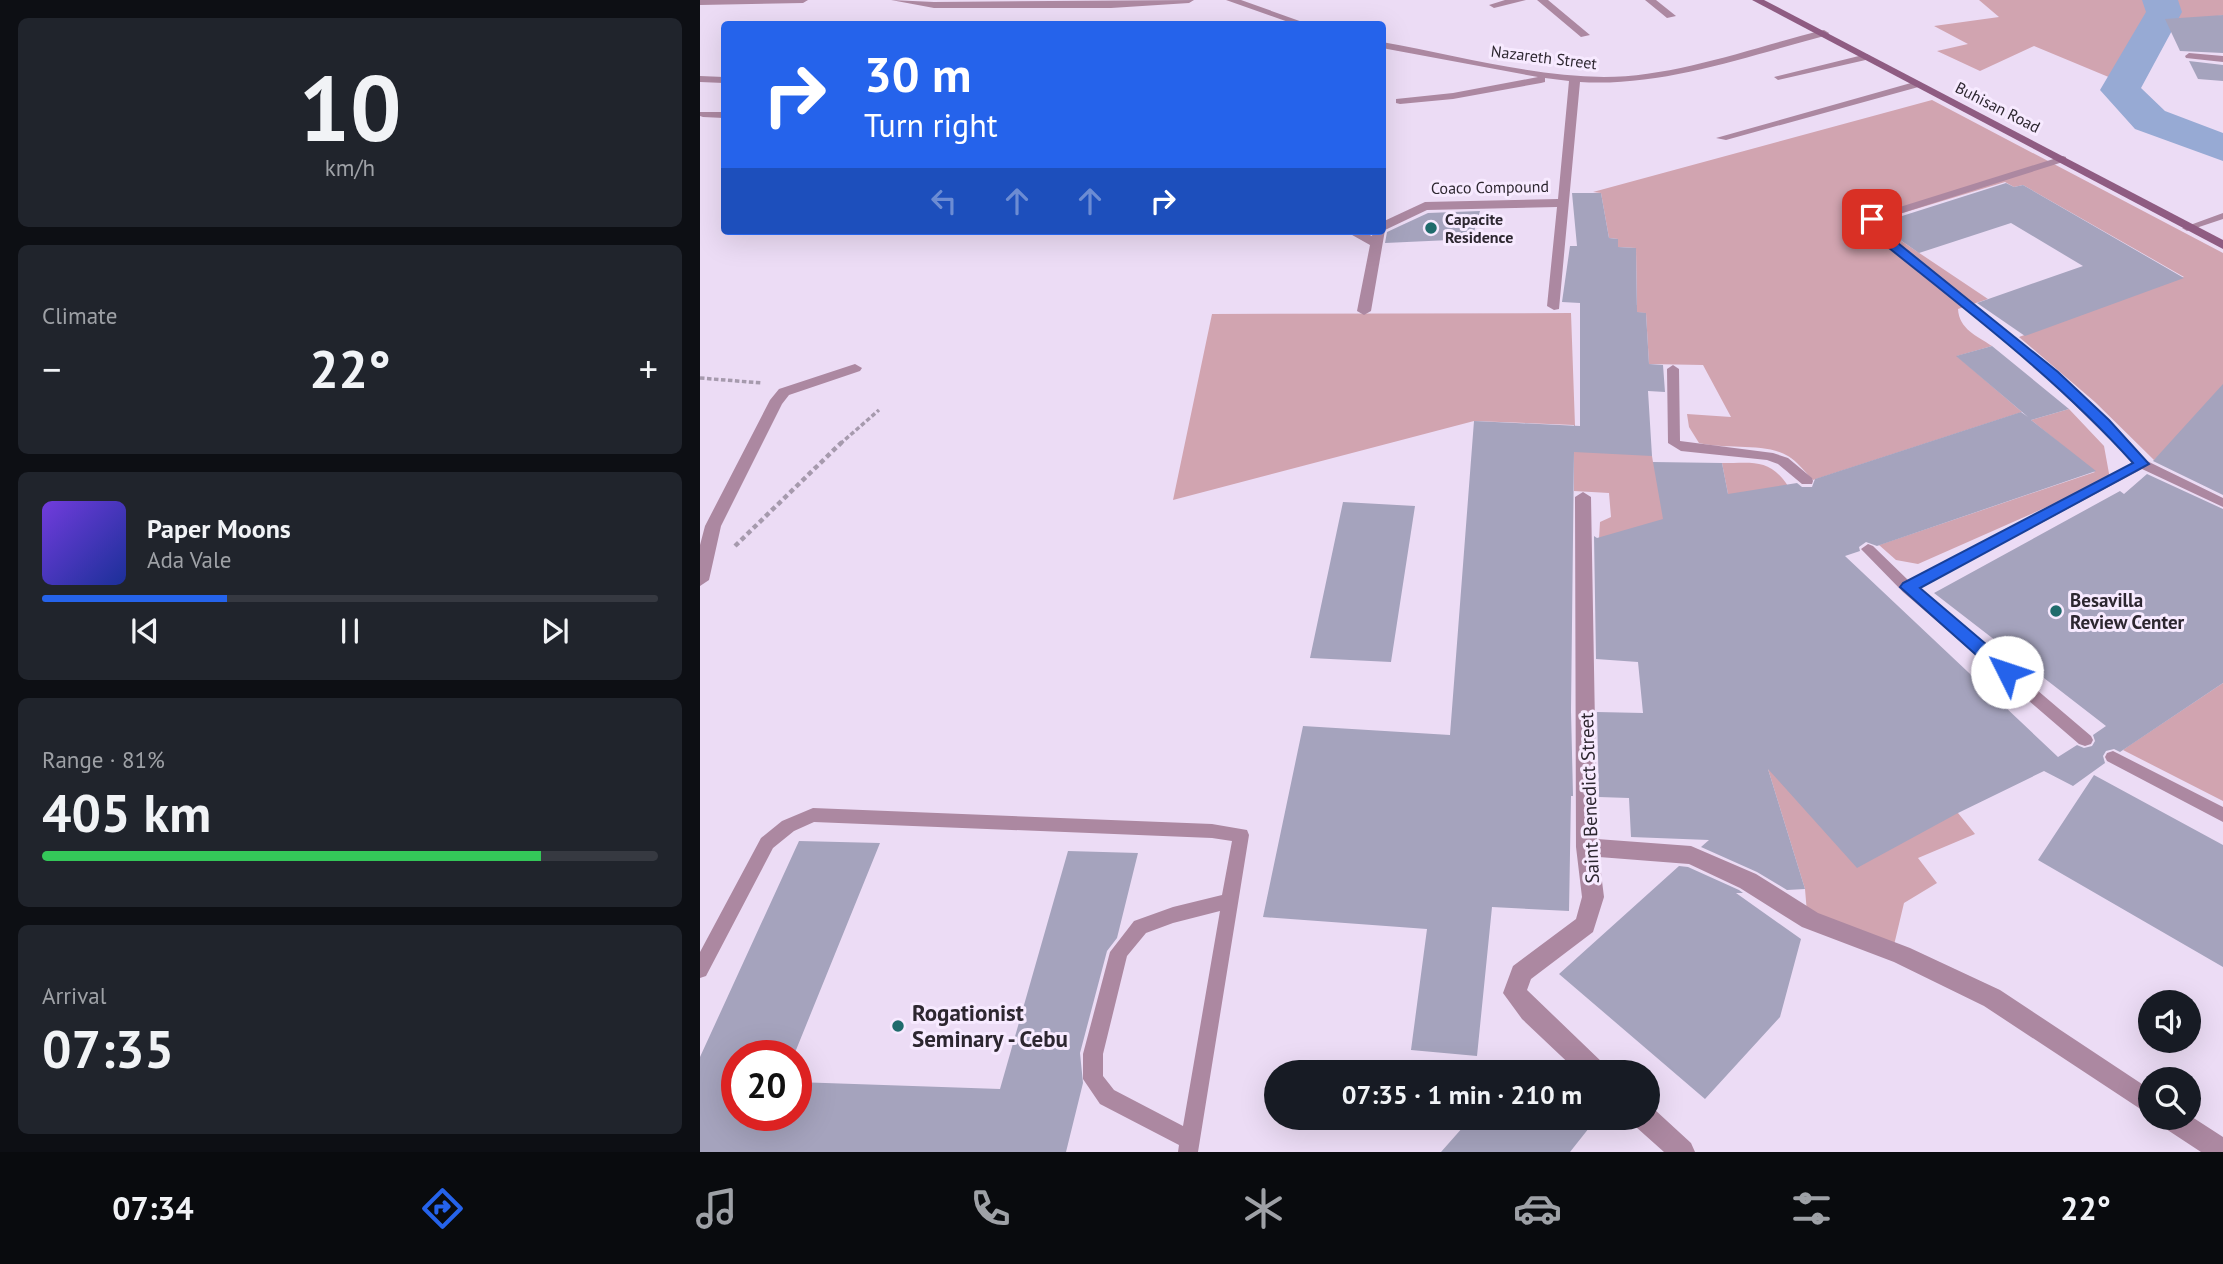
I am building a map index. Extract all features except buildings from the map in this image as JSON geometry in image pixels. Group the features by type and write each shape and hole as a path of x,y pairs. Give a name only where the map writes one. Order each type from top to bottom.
{"street":[{"path":"700,2 803,0"},
{"path":"896,0 934,5 1111,5 1189,0"},
{"path":"1231,0 1294,21"},
{"path":"1494,5 1521,0"},
{"path":"1542,0 1584,34"},
{"path":"1650,0 1671,16"},
{"name":"Buhisan Road","path":"1757,0 2223,245"},
{"name":"Nazareth Street","path":"1386,46 1555,77 1619,80 1661,75 1824,33"},
{"path":"1400,101 1453,96 1555,77"},
{"path":"1554,306 1575,78"},
{"path":"700,79 721,80"},
{"path":"1722,138 1918,84"},
{"name":"Coaco Compound","path":"1386,226 1425,206 1562,203"},
{"path":"1364,312 1377,237"},
{"path":"700,580 713,526 775,403 784,391 855,368"},
{"name":"Saint Benedict Street","path":"1582,1060 1530,1011 1515,993 1521,972 1585,925 1593,897 1587,847 1583,497"},
{"path":"1587,847 1691,855 1703,860 1748,881 1810,920 1902,955 1992,998 2138,1095"},
{"path":"1658,1130 1682,1152"},
{"path":"2190,1130 2223,1152"}],"lane":[{"path":"2189,56 2223,59"},
{"path":"1778,77 1867,57"},
{"path":"703,114 721,115"},
{"path":"2063,159 1872,219 1872,228 2054,375 2142,464 2223,503"},
{"path":"2187,228 2223,216"},
{"path":"1674,369 1674,443 1681,447 1769,456 1783,461 1807,481"},
{"path":"1908,587 2142,464"},
{"path":"1868,549 2085,740"},
{"path":"2113,757 2223,815"},
{"path":"700,970 767,843 788,826 813,815 1198,830 1241,835 1230,901 1189,1146 1107,1097 1093,1080 1093,1054 1119,952 1140,927 1173,915 1230,901"}],"path":[{"path":"700,378 766,383 784,391"},
{"path":"728,554 820,462 879,410"}],"shaded area":[{"path":"1979,0 2223,0 2223,15 2172,25 2168,29 2163,28 2159,21 2123,83 2034,46 1980,71 1937,51 1968,44 1934,26 1999,17"},
{"path":"1932,100 2223,253 2223,406 2154,460 2095,402 2019,337 2184,277 2023,185 2014,187 2005,182 1873,222 1988,299 1958,309 1965,327 1992,346 1957,356 2022,412 1813,480 1795,461 1778,452 1699,443 1689,427 1687,414 1731,417 1703,365 1649,364 1646,313 1580,310 1580,303 1637,305 1636,248 1618,247 1618,239 1609,238 1601,193 1593,192"},
{"path":"1571,313 1575,426 1652,456 1653,462 1728,494 1722,463 1767,466 1788,486 1599,539 1600,522 1611,517 1609,493 1574,491 1574,425 1474,421 1173,500 1212,314"},
{"path":"2069,409 2104,446 2110,479 1918,564 1896,560 1879,545 2095,472 2031,420"},
{"path":"2223,683 2223,801 2123,750 2130,745"},
{"path":"1768,769 1958,813 1975,834 1918,858 1937,883 1904,903 1894,945 1807,913 1805,889"}],"waterway":[{"path":"2160,0 2164,12 2120,90 2150,120 2223,148"}],"place":[{"name":"Capacite Residence","path":"1431,228"},
{"name":"Besavilla Review Center","path":"2056,611"},
{"name":"Rogationist Seminary - Cebu","path":"898,1026"}],"route":[{"path":"1872,219 1872,228 2054,375 2142,464 1908,587 2007,672"}]}
